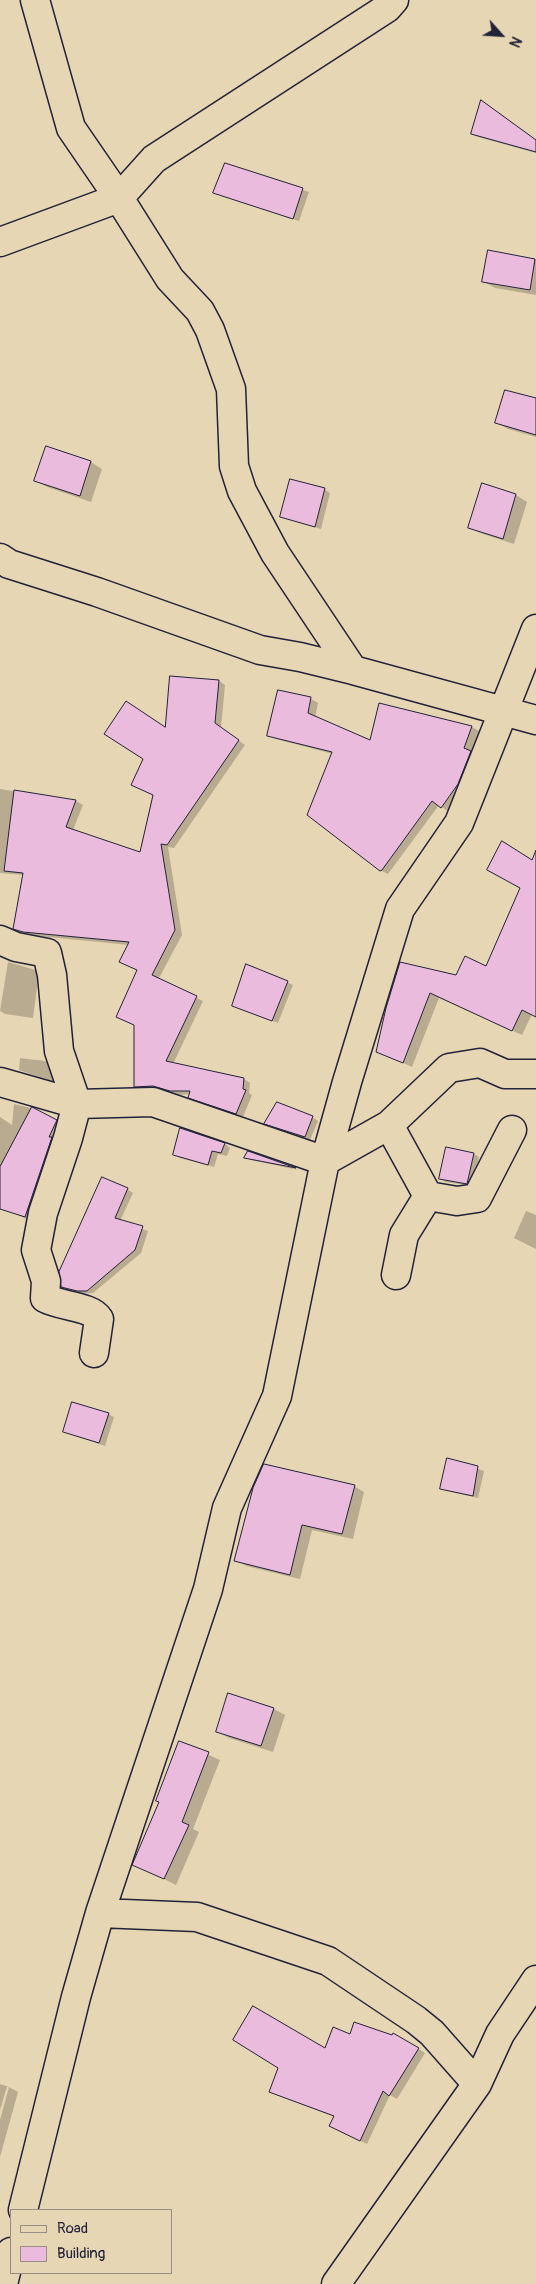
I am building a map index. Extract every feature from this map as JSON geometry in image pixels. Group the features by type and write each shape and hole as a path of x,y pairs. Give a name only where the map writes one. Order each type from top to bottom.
{"street":[{"path":"35,0 71,128 119,198 170,279 200,311 210,330 231,389 234,466 242,491 275,553 354,670"},
{"path":"0,242 119,198 154,159 387,8 394,0"},
{"path":"0,558 9,564 106,595 260,650 354,670 536,720"},
{"path":"23,2209 76,1998 100,1913 208,1589 227,1508 277,1396 325,1162 346,1082 400,909 459,823 536,629"},
{"path":"0,940 16,947 47,953 52,975 59,1051 77,1104 44,1213 36,1250 46,1281 45,1298 53,1303 91,1312 99,1319 94,1354"},
{"path":"0,1082 77,1104 153,1102 325,1162 389,1125 449,1068 480,1063 505,1074 536,1074"},
{"path":"389,1125 428,1196"},
{"path":"428,1196 457,1201 476,1198 512,1130"},
{"path":"396,1275 404,1235 428,1196"},
{"path":"100,1913 197,1917 328,1961 416,2020 432,2033 477,2084"},
{"path":"336,2284 477,2084 500,2034 536,1980"},
{"path":"3,2284 10,2256"}],"building":[{"path":"481,100 536,140 536,152 471,134"},
{"path":"225,163 303,188 293,219 213,193"},
{"path":"488,250 535,259 530,290 482,282"},
{"path":"505,390 536,398 536,435 495,423"},
{"path":"46,446 91,461 80,496 34,481"},
{"path":"290,479 325,488 315,527 280,517"},
{"path":"482,483 516,494 503,539 468,528"},
{"path":"170,676 219,680 215,723 239,740 167,845 161,844 175,930 152,975 197,996 166,1061 244,1078 243,1089 246,1090 236,1114 188,1098 190,1091 170,1091 153,1086 134,1087 134,1025 116,1017 137,970 119,962 129,942 23,932 13,929 23,873 4,871 14,790 76,800 66,827 140,852 153,795 131,785 143,759 104,734 126,701 165,727"},
{"path":"278,690 311,697 308,713 370,740 379,703 472,726 464,748 471,751 458,784 441,808 432,801 382,870 380,871 307,815 332,752 267,736"},
{"path":"502,841 532,860 536,850 536,1017 522,1010 512,1031 430,993 403,1063 376,1052 386,1008 400,962 456,975 465,956 486,966 520,888 487,870"},
{"path":"246,964 288,981 272,1021 232,1006"},
{"path":"277,1102 313,1116 305,1137 264,1124"},
{"path":"32,1107 57,1120 49,1137 52,1137 25,1217 0,1209 0,1167"},
{"path":"180,1128 225,1143 221,1153 212,1151 208,1165 173,1155"},
{"path":"446,1147 474,1153 467,1184 439,1179"},
{"path":"248,1151 296,1168 244,1158"},
{"path":"102,1177 128,1188 115,1218 143,1226 135,1250 87,1291 77,1291 61,1287 59,1272"},
{"path":"72,1402 109,1413 99,1443 63,1432"},
{"path":"447,1458 478,1466 473,1496 440,1489"},
{"path":"264,1464 355,1485 342,1534 302,1525 290,1575 234,1561 253,1488"},
{"path":"228,1693 274,1708 261,1746 216,1732"},
{"path":"179,1741 209,1752 182,1822 189,1825 164,1879 132,1865 159,1802 156,1801"},
{"path":"253,2006 325,2048 333,2027 350,2034 354,2022 392,2035 393,2033 419,2048 389,2096 383,2091 360,2141 329,2126 334,2116 269,2092 278,2068 233,2040"}]}
